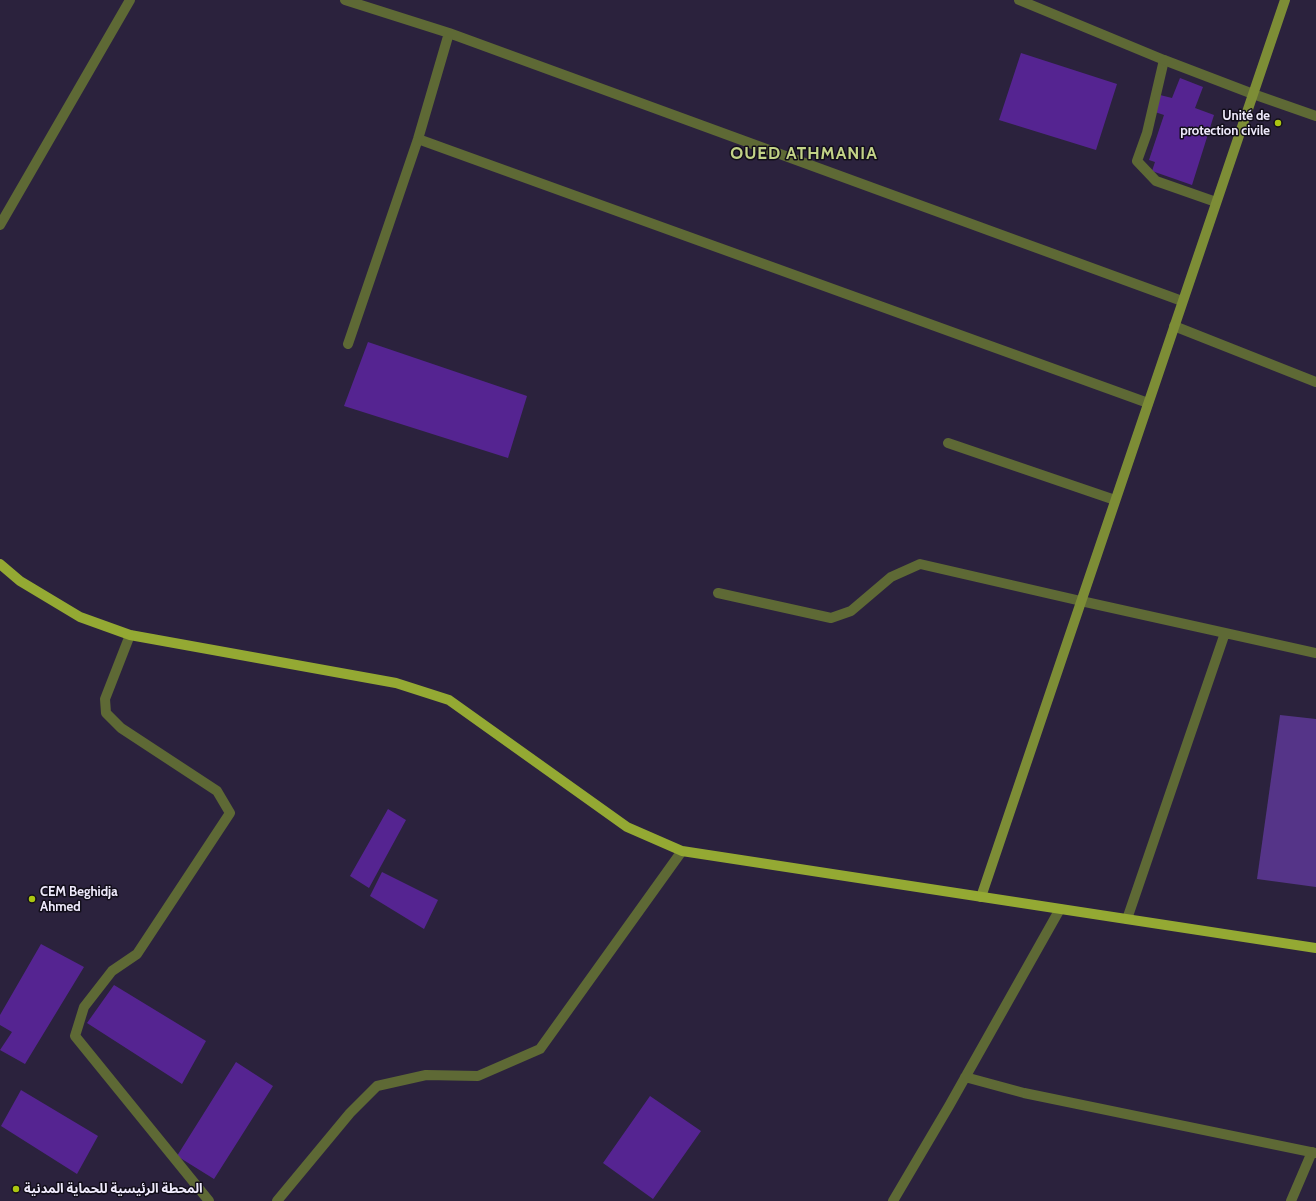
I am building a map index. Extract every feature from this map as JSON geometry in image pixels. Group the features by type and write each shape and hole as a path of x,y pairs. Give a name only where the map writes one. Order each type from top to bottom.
{"main road":[{"path":"981,897 1285,0"},
{"path":"0,564 20,581 80,617 130,635 396,683 449,700 627,827 682,851 1316,948"}],"street":[{"path":"0,225 130,0"},
{"path":"345,0 449,33 1182,301"},
{"path":"1019,0 1164,60 1316,116"},
{"path":"348,344 418,139 449,33"},
{"path":"1164,60 1147,133 1137,161 1156,181 1216,202"},
{"path":"418,139 1148,402"},
{"path":"1174,326 1316,382"},
{"path":"948,443 1115,500"},
{"path":"718,593 831,618 851,611 891,577 920,564 1316,653"},
{"path":"1127,919 1225,633"},
{"path":"130,635 105,699 106,713 121,728 217,791 230,813 137,954 112,971 84,1007 75,1036 209,1201"},
{"path":"277,1201 350,1113 377,1086 426,1075 478,1076 540,1049 682,851"},
{"path":"893,1201 1060,909"},
{"path":"965,1077 1024,1093 1314,1152 1291,1201"}],"shaded area":[{"path":"1280,715 1316,719 1316,887 1257,879"}],"building":[{"path":"1021,53 1117,84 1096,150 999,120"},
{"path":"1180,78 1203,87 1195,108 1214,115 1192,185 1152,171 1155,162 1149,160 1164,115 1155,112 1160,95 1172,98"},
{"path":"368,342 527,396 508,458 344,406"},
{"path":"388,809 406,820 369,888 350,876"},
{"path":"382,872 438,900 424,929 370,896"},
{"path":"41,944 84,967 25,1064 0,1050 12,1032 0,1025 0,1015"},
{"path":"114,985 206,1041 182,1084 87,1023"},
{"path":"236,1062 273,1086 214,1179 177,1156"},
{"path":"21,1090 98,1136 77,1174 1,1126"},
{"path":"650,1096 701,1131 653,1199 603,1163"}],"place":[{"name":"Unité de protection civile","path":"1278,123"},
{"name":"CEM Beghidja Ahmed","path":"32,899"},
{"name":"المحطة الرئيسية للحماية المدنية","path":"16,1189"}],"district":[{"name":"OUED ATHMANIA","path":"804,154"}]}
